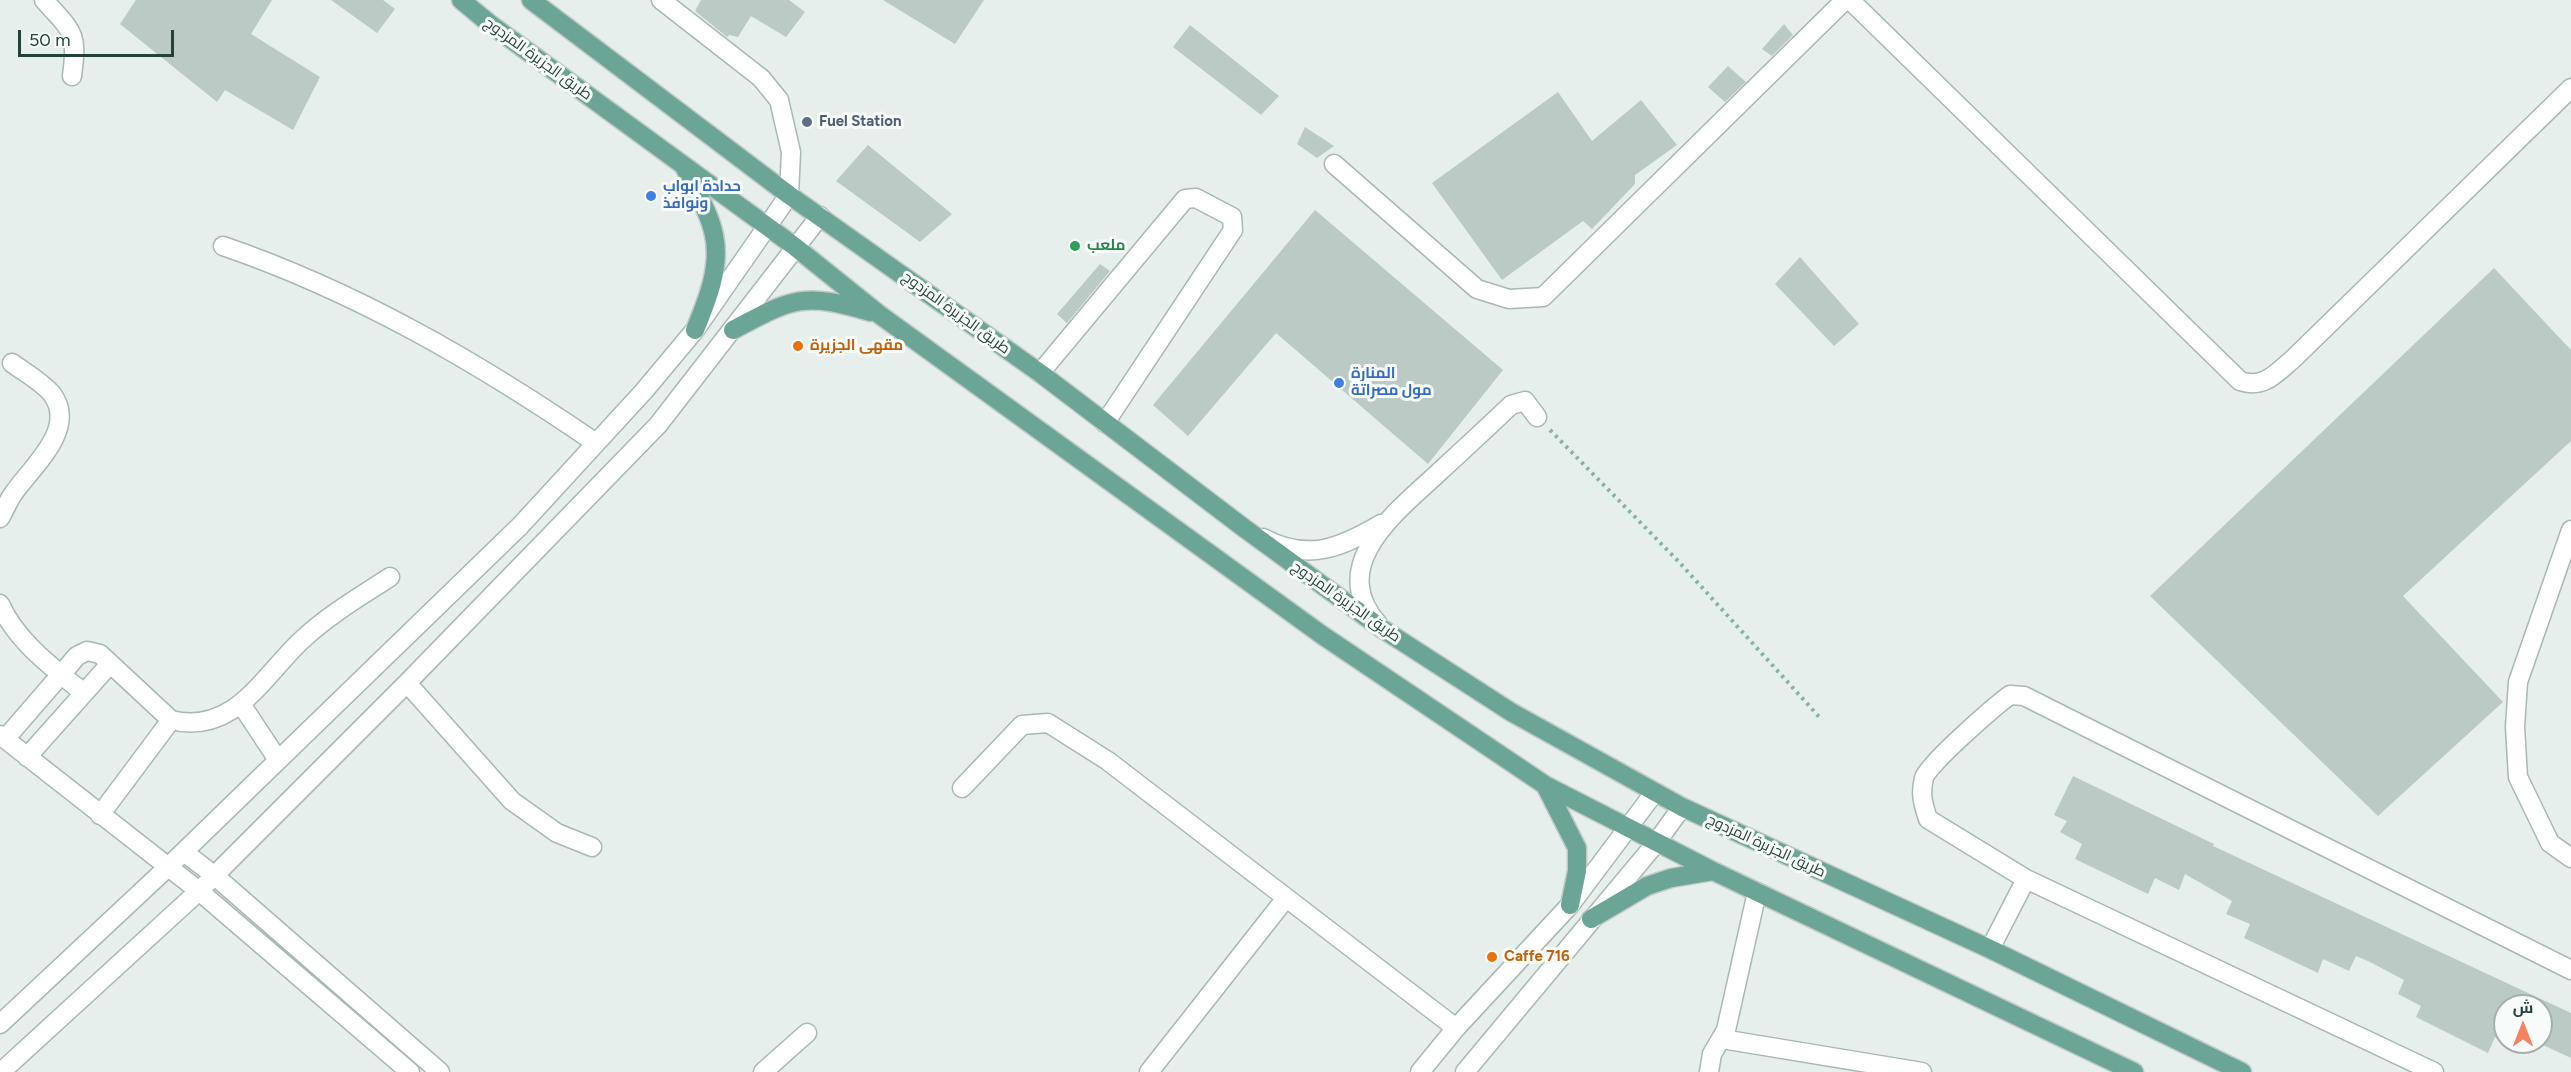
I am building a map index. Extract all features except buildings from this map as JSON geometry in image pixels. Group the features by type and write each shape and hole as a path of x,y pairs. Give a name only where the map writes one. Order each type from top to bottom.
{"main road":[{"name":"طريق الجزيرة المزدوج","path":"461,0 490,24 794,246 880,315 1322,635 1545,784 1713,871 2134,1072"},
{"name":"طريق الجزيرة المزدوج","path":"532,0 789,195 1040,373 1244,528 1381,628 1511,712 1682,807 1990,949 2242,1072"},
{"path":"683,164 714,235 716,258 710,292 695,330"},
{"path":"734,330 788,303 813,299 880,315"},
{"path":"1545,784 1577,848 1577,871 1570,905"},
{"path":"1591,919 1647,886 1671,878 1713,871"}],"street":[{"path":"44,0 70,29 76,45 72,76"},
{"path":"0,1024 184,852 520,526 695,330 789,195 791,152 779,100 761,78 661,0"},
{"path":"1334,164 1477,289 1509,299 1543,297 1845,0"},
{"path":"1850,0 2240,381 2252,385 2262,383 2293,359 2571,88"},
{"path":"1040,373 1185,199 1196,198 1232,217 1233,230 1105,423"},
{"path":"1,1072 215,876 658,425 734,330 794,246 820,216"},
{"path":"223,246 285,267 395,319 534,401 596,443"},
{"path":"0,518 11,497 53,440 59,426 56,400 50,391 12,363"},
{"path":"1381,628 1366,612 1361,569 1368,546 1385,522 1511,405 1525,401 1537,417"},
{"path":"1244,528 1272,543 1292,550 1312,550 1329,549 1350,542 1385,522"},
{"path":"2571,530 2518,682 2515,727 2518,777 2550,843 2571,858"},
{"path":"390,577 304,638 242,704 216,720 183,722 171,720 100,654 87,651 77,657 3,737 199,891 410,1072"},
{"path":"0,604 7,619 21,635 61,675 84,693"},
{"path":"27,757 110,664"},
{"path":"407,683 512,801 557,833 592,847"},
{"path":"2434,1072 2026,879 1928,819 1921,801 1924,776 1973,725 2010,695 2024,696 2571,970"},
{"path":"242,704 278,760"},
{"path":"100,815 171,720"},
{"path":"962,788 1022,724 1048,723 1108,761 1456,1028"},
{"path":"1420,1072 1456,1028 1570,905 1654,793"},
{"path":"1465,1072 1656,843 1682,807"},
{"path":"184,852 215,876 440,1072"},
{"path":"1990,949 2026,879"},
{"path":"1708,1072 1712,1054 1726,1030 1757,892"},
{"path":"1149,1072 1286,898"},
{"path":"763,1072 807,1033"},
{"path":"1722,1039 1922,1072"}],"path":[{"path":"1537,417 1679,562 1822,720"}],"place":[{"name":"Fuel Station","path":"807,122"},
{"name":"حدادة ابواب ونوافذ","path":"651,196"},
{"name":"ملعب","path":"1075,246"},
{"name":"مقهى الجزيرة","path":"798,346"},
{"name":"المنارة مول مصراتة","path":"1339,383"},
{"name":"Caffe 716","path":"1492,957"}]}
